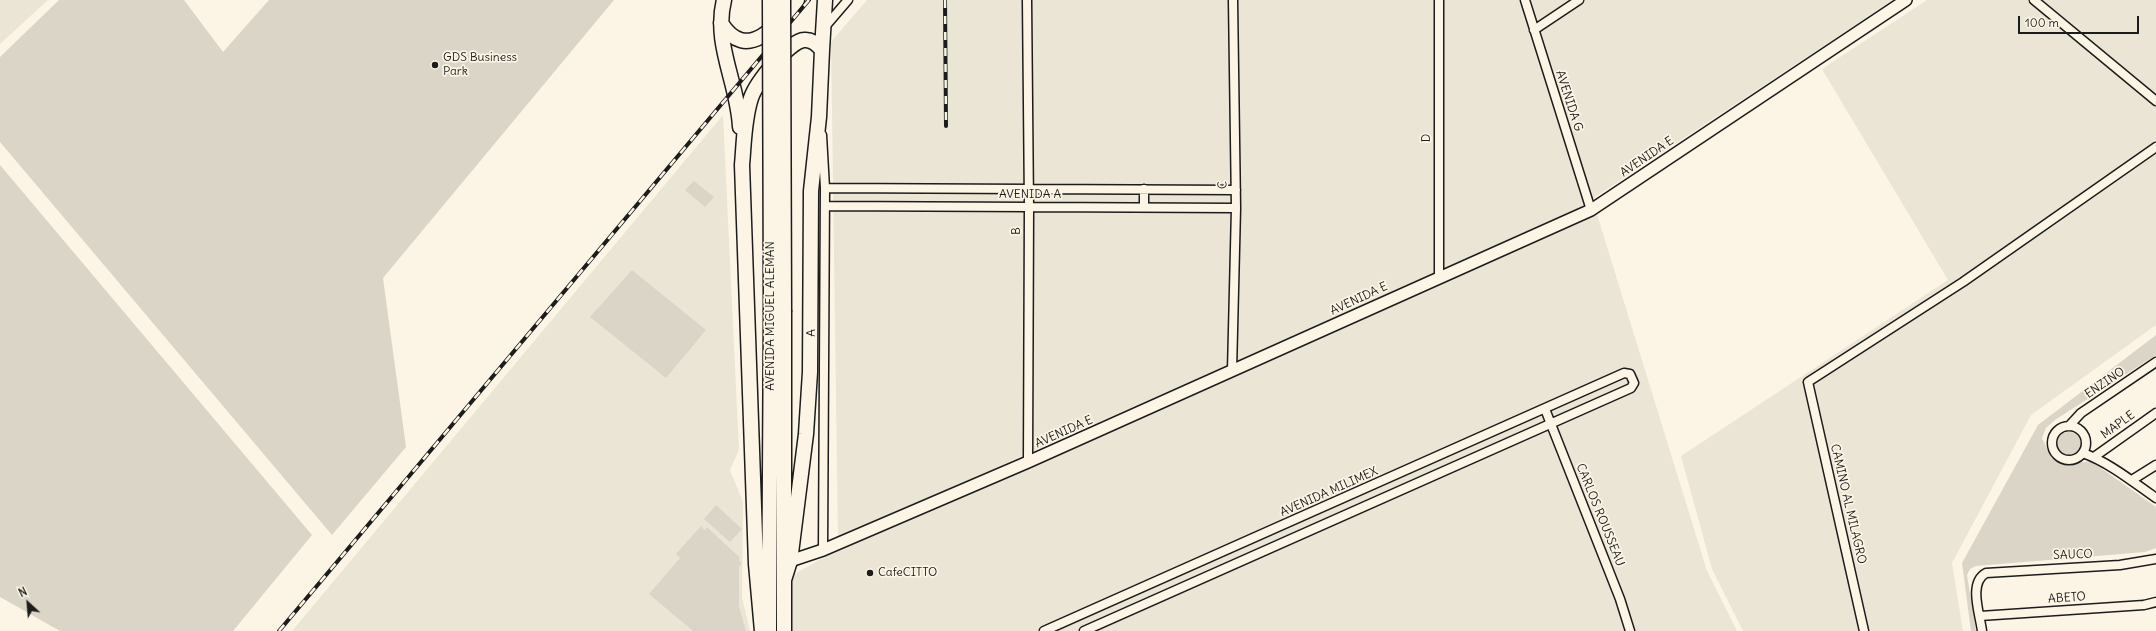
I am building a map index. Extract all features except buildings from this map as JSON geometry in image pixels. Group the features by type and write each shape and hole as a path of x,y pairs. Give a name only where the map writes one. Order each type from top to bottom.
{"highway":[{"path":"724,0 720,23 722,42 739,111 756,564 762,631"},
{"name":"AVENIDA MIGUEL ALEMÁN","path":"770,0 784,631"},
{"name":"AVENIDA MIGUEL ALEMÁN","path":"769,631 778,312 783,0"},
{"path":"720,23 734,38 750,41 757,40 771,30 797,0"},
{"path":"784,580 790,561 806,434 810,372 811,191 819,117 817,45 825,27 825,0"},
{"path":"742,165 747,114 755,87 792,45 805,40 817,45"}],"main road":[{"name":"AVENIDA E","path":"790,561 823,550 1028,462 1591,210 1906,0"}],"street":[{"path":"825,27 848,0"},
{"name":"B","path":"1027,0 1029,188 1028,462"},
{"name":"C","path":"1232,371 1236,208 1233,0"},
{"name":"D","path":"1439,0 1439,277"},
{"name":"AVENIDA G","path":"1525,0 1591,210"},
{"path":"1534,30 1579,0"},
{"path":"2034,0 2156,101"},
{"name":"A","path":"819,117 825,167 823,550"},
{"name":"CAMINO AL MILAGRO","path":"1864,631 1808,382 1963,282 2156,147"},
{"name":"AVENIDA A","path":"825,188 1236,190"},
{"path":"1144,189 1144,207"},
{"name":"AVENIDA A","path":"825,206 1236,208"},
{"name":"ENZINO","path":"2069,426 2081,414 2156,362"},
{"name":"AVENIDA MILIMEX","path":"1044,631 1545,410 1624,373 1630,374 1633,377 1634,383 1631,388 1551,424"},
{"name":"CARLOS ROUSSEAU","path":"1545,410 1620,599 1630,631"},
{"name":"MAPLE","path":"2094,457 2156,413"},
{"path":"1084,631 1551,424"},
{"path":"2069,426 2078,428 2084,435 2086,444 2083,453 2075,459 2067,460 2058,457 2054,451 2052,441 2054,434 2062,427 2069,426"},
{"path":"2083,453 2094,457 2132,480 2156,498"},
{"path":"2132,480 2156,465"},
{"name":"SAUCO","path":"1980,616 1976,587 1981,575 1991,571 2120,565 2156,558"},
{"name":"ABETO","path":"1980,616 2144,605 2156,602"},
{"path":"1980,616 1982,631"}],"shaded area":[{"path":"0,0 48,0 0,44"},
{"path":"59,0 184,0 223,52 269,0 614,0 383,278 406,447 332,535 0,142 0,57"},
{"path":"867,0 1893,0 1574,211 838,538 831,42"},
{"path":"1927,0 2156,0 2156,325 2031,415 1952,563 1963,631 1743,631 1712,569 1681,456 1948,280 1822,69"},
{"path":"723,115 739,450 730,470 743,502 742,597 750,631 292,631"},
{"path":"0,165 312,535 233,631 60,631 0,597"},
{"path":"694,181 714,197 705,207 685,190"},
{"path":"1596,211 1707,571 1737,631 792,631 791,576 821,559"},
{"path":"632,270 706,330 666,378 590,317"},
{"path":"2156,335 2156,355 2055,420 2046,428 2042,438 2052,459 2063,465 2091,461 2156,507 2156,548 2145,552 1976,566 1970,569 1967,575 1976,631 1971,631 1962,563 2038,425"},
{"path":"2069,432 2074,433 2080,439 2080,449 2074,455 2069,456 2064,455 2058,449 2057,444 2058,439 2064,433"},
{"path":"716,505 742,529 730,542 704,519"},
{"path":"701,526 705,530 707,527 739,557 739,561 742,563 739,567 739,607 746,631 693,631 649,594 680,558 676,554"}],"railway":[{"path":"279,631 809,0"},
{"path":"945,0 946,126"}],"place":[{"name":"GDS Business Park","path":"435,65"},
{"name":"CafeCITTO","path":"870,573"}]}
